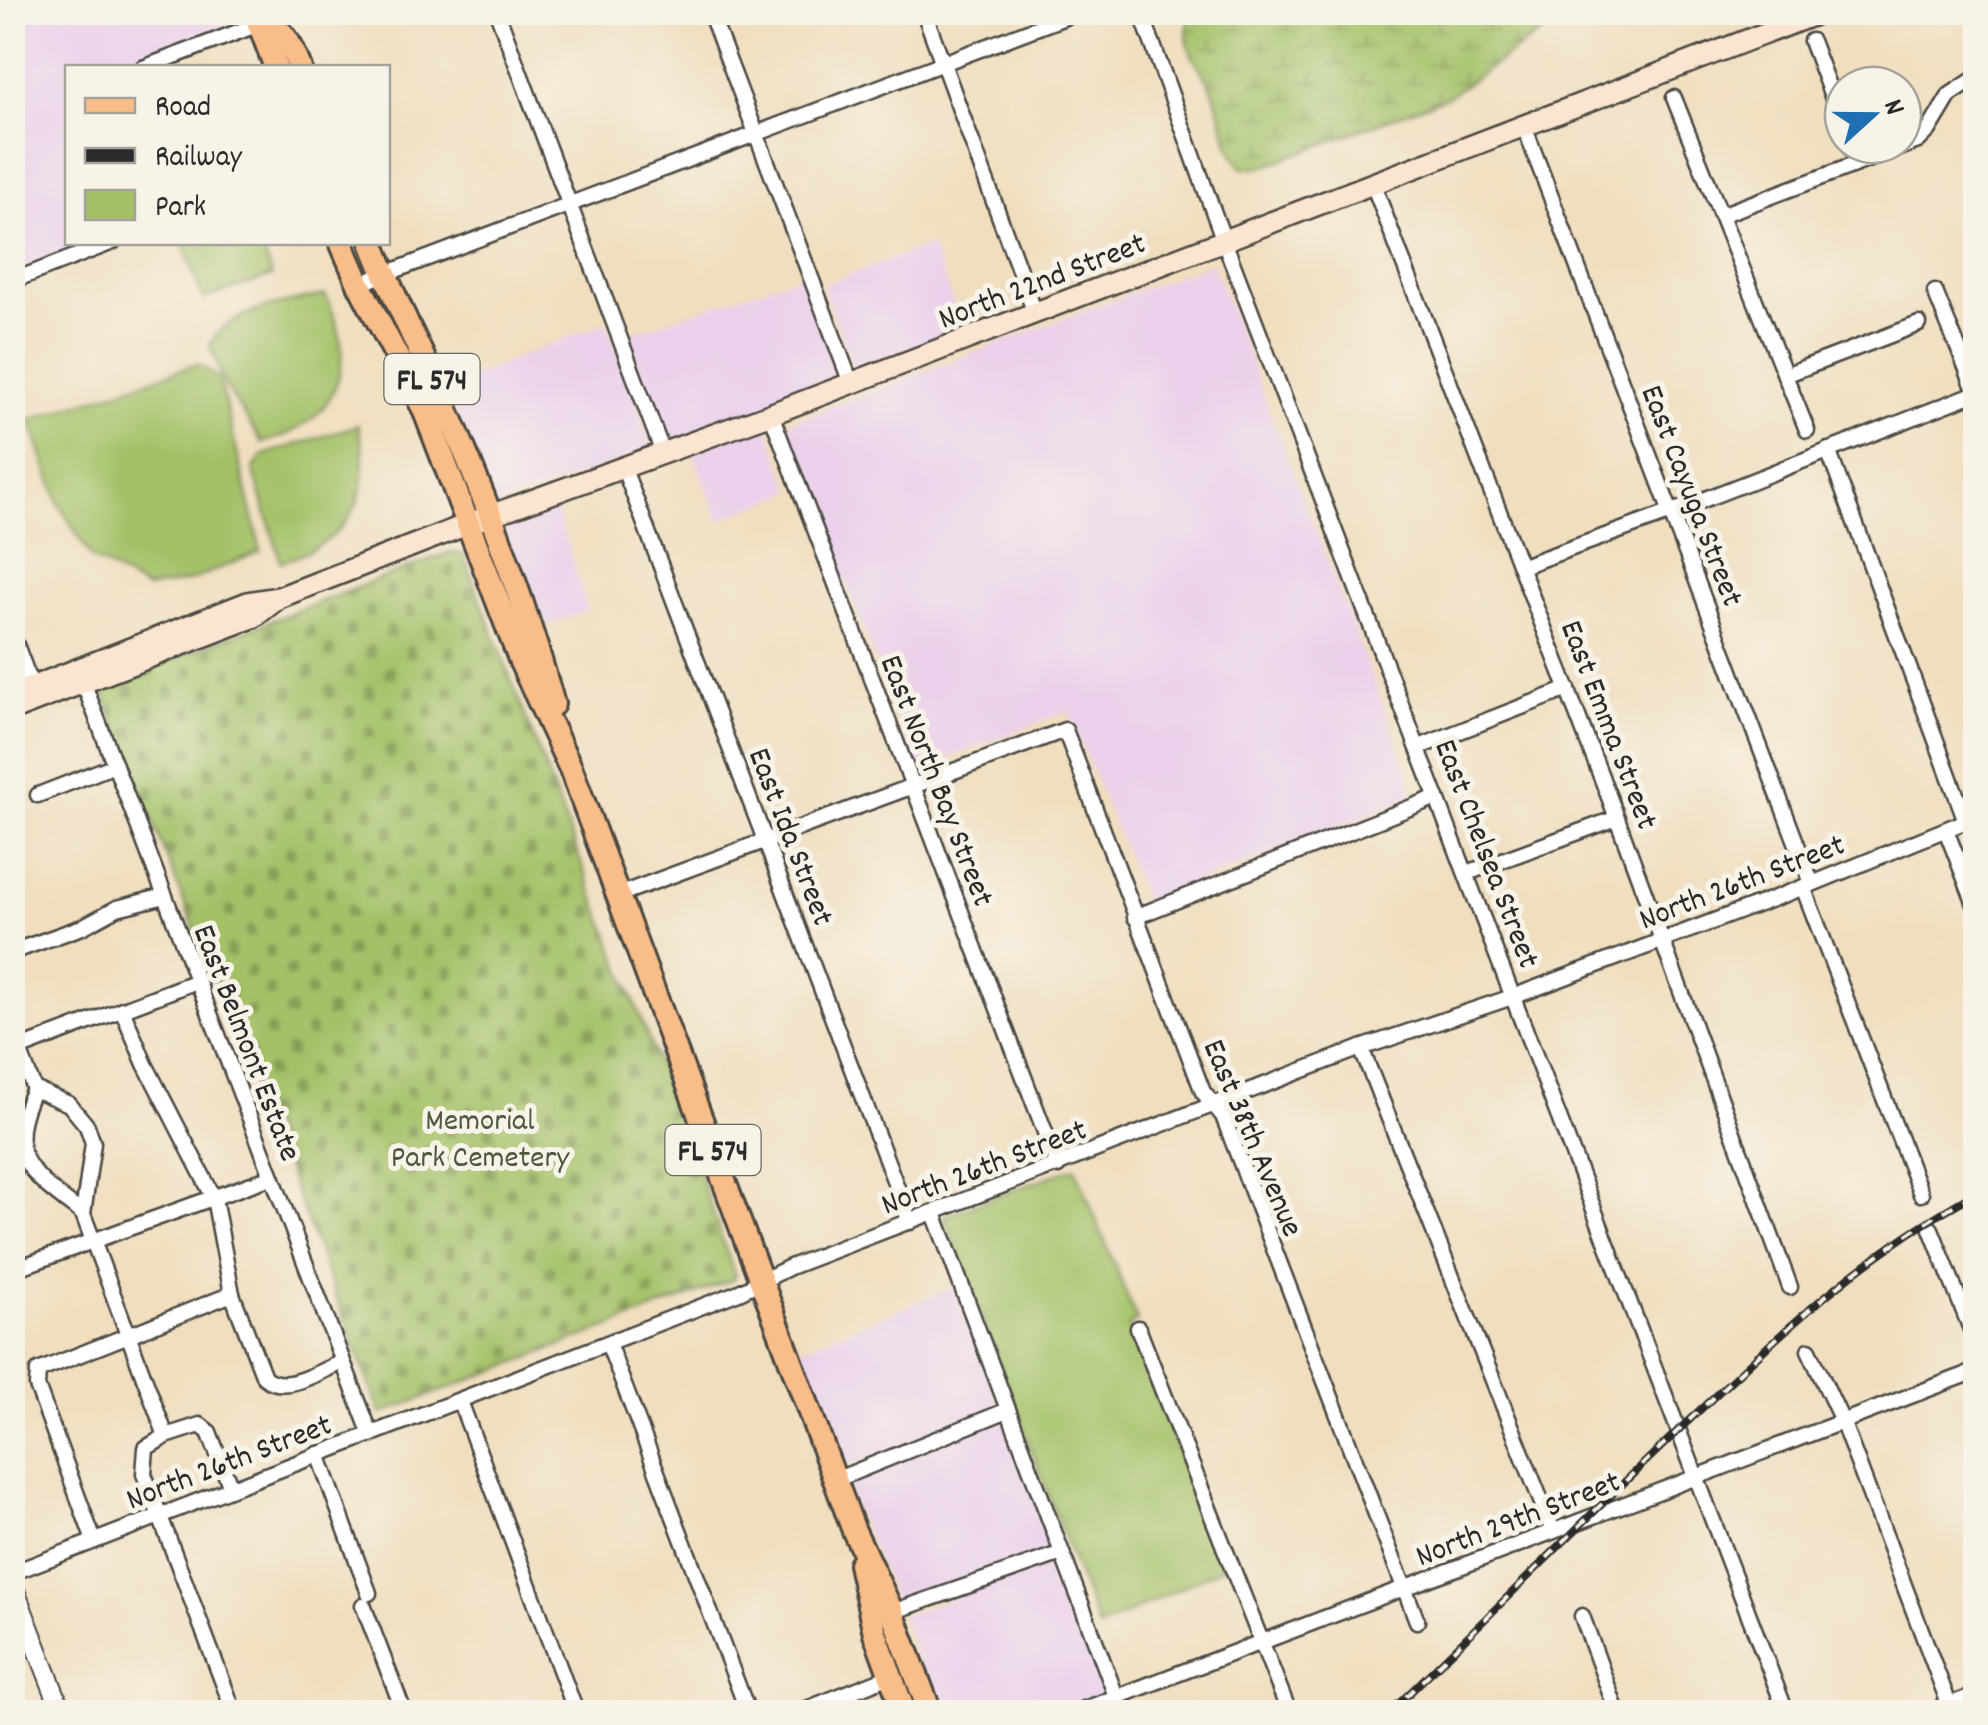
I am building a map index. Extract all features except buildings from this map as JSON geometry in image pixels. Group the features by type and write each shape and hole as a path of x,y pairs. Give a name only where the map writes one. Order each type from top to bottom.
{"main road":[{"path":"286,12 302,65"},
{"name":"North 22nd Street","path":"12,710 28,694 254,617 280,597 479,520 771,414 1821,12"},
{"path":"257,18 286,37 301,65"},
{"path":"257,18 275,65"},
{"name":"FL 574","path":"342,245 533,633 571,769 854,1531 892,1612 930,1712"},
{"name":"FL 574","path":"373,245 443,402 479,520"},
{"name":"FL 574","path":"854,1531 866,1596 904,1712"}],"street":[{"path":"497,12 663,453"},
{"path":"710,12 851,383"},
{"path":"924,12 1035,313"},
{"path":"359,284 1078,12"},
{"name":"East Chelsea Street","path":"1141,12 1224,241 1786,1712"},
{"path":"150,65 257,18"},
{"path":"1811,41 1823,72"},
{"path":"1923,135 1950,94 1976,78"},
{"path":"1674,98 1807,430"},
{"name":"East Cayuga Street","path":"1524,126 1672,512 1921,1194"},
{"path":"1721,215 1853,165"},
{"name":"East Emma Street","path":"1374,184 1522,566 1790,1287"},
{"path":"12,281 105,245"},
{"path":"1522,566 1672,512 1976,392 1936,292"},
{"path":"1785,375 1918,324"},
{"name":"East North Bay Street","path":"771,414 1058,1166"},
{"path":"1828,450 1971,819"},
{"name":"East Ida Street","path":"624,469 910,1222"},
{"path":"12,634 28,694"},
{"name":"East Belmont Estate","path":"81,676 371,1434"},
{"path":"1419,748 1568,689"},
{"name":"East 38th Avenue","path":"912,786 1066,730 1204,1092 1224,1116 1418,1621"},
{"path":"38,795 115,764"},
{"path":"618,895 912,786"},
{"path":"1135,917 1437,797"},
{"path":"1466,873 1616,818"},
{"name":"North 26th Street","path":"12,1573 608,1343 790,1267 1361,1048 1515,996 1808,885 1971,819"},
{"path":"1946,830 1976,907"},
{"path":"12,952 82,926 117,908 165,896"},
{"path":"16,1050 197,980"},
{"path":"122,1009 145,1064 214,1198 232,1294 264,1377 271,1383 288,1384 342,1362"},
{"path":"12,1031 34,1089 69,1104 93,1143 83,1214"},
{"path":"1361,1048 1553,1531"},
{"path":"34,1089 21,1128 24,1155 40,1182 83,1214 166,1436"},
{"path":"12,1270 271,1177"},
{"path":"934,1213 1119,1705"},
{"path":"1932,1229 1976,1342"},
{"path":"94,1541 36,1377 44,1366 232,1294"},
{"path":"1138,1328 1289,1712"},
{"path":"608,1343 748,1712"},
{"path":"1810,1350 1842,1421 1946,1711 1976,1697"},
{"name":"North 29th Street","path":"1077,1712 1119,1705 1261,1642 1976,1371"},
{"path":"460,1400 576,1712"},
{"path":"835,1480 1008,1410"},
{"path":"231,1488 205,1427 194,1424 146,1448 144,1474 234,1712"},
{"path":"318,1454 404,1712"},
{"path":"892,1612 1062,1552"},
{"path":"12,1583 62,1712"},
{"path":"1582,1616 1617,1712"},
{"path":"799,1712 890,1676"}],"shaded area":[{"path":"13,13 249,13 135,65 65,65 65,245 84,245 13,271"},
{"path":"931,245 965,332 856,373 822,285"},
{"path":"1212,263 1409,773 1412,797 1146,903 1068,711 918,770 786,424"},
{"path":"802,275 841,379 668,444 627,335"},
{"path":"606,322 653,449 494,507 445,388"},
{"path":"766,423 792,491 720,520 692,451"},
{"path":"553,501 588,610 540,629 499,520"},
{"path":"954,1288 999,1406 840,1470 795,1351"},
{"path":"1003,1419 1052,1549 896,1603 845,1483"},
{"path":"1057,1562 1107,1694 1058,1712 938,1712 901,1616"}],"green space":[{"path":"1192,12 1570,13 1447,97 1262,167 1242,168 1231,149 1211,86 1187,40"},
{"path":"184,245 262,245 272,276 203,299"},
{"path":"325,295 341,344 341,367 335,387 309,421 262,443 225,385 210,345 218,333 244,316"},
{"path":"197,364 219,378 261,551 190,581 146,589 91,557 59,504 30,420"},
{"path":"358,425 363,473 353,512 325,542 281,562 253,469 263,455"},
{"name":"Memorial Park Cemetery","path":"450,552 463,554 690,1147 735,1276 381,1414 101,686"},
{"path":"1075,1167 1137,1321 1129,1325 1223,1567 1098,1628 944,1216"}],"railway":[{"path":"1390,1712 1661,1446 1799,1319 1899,1240 1976,1193"}]}
